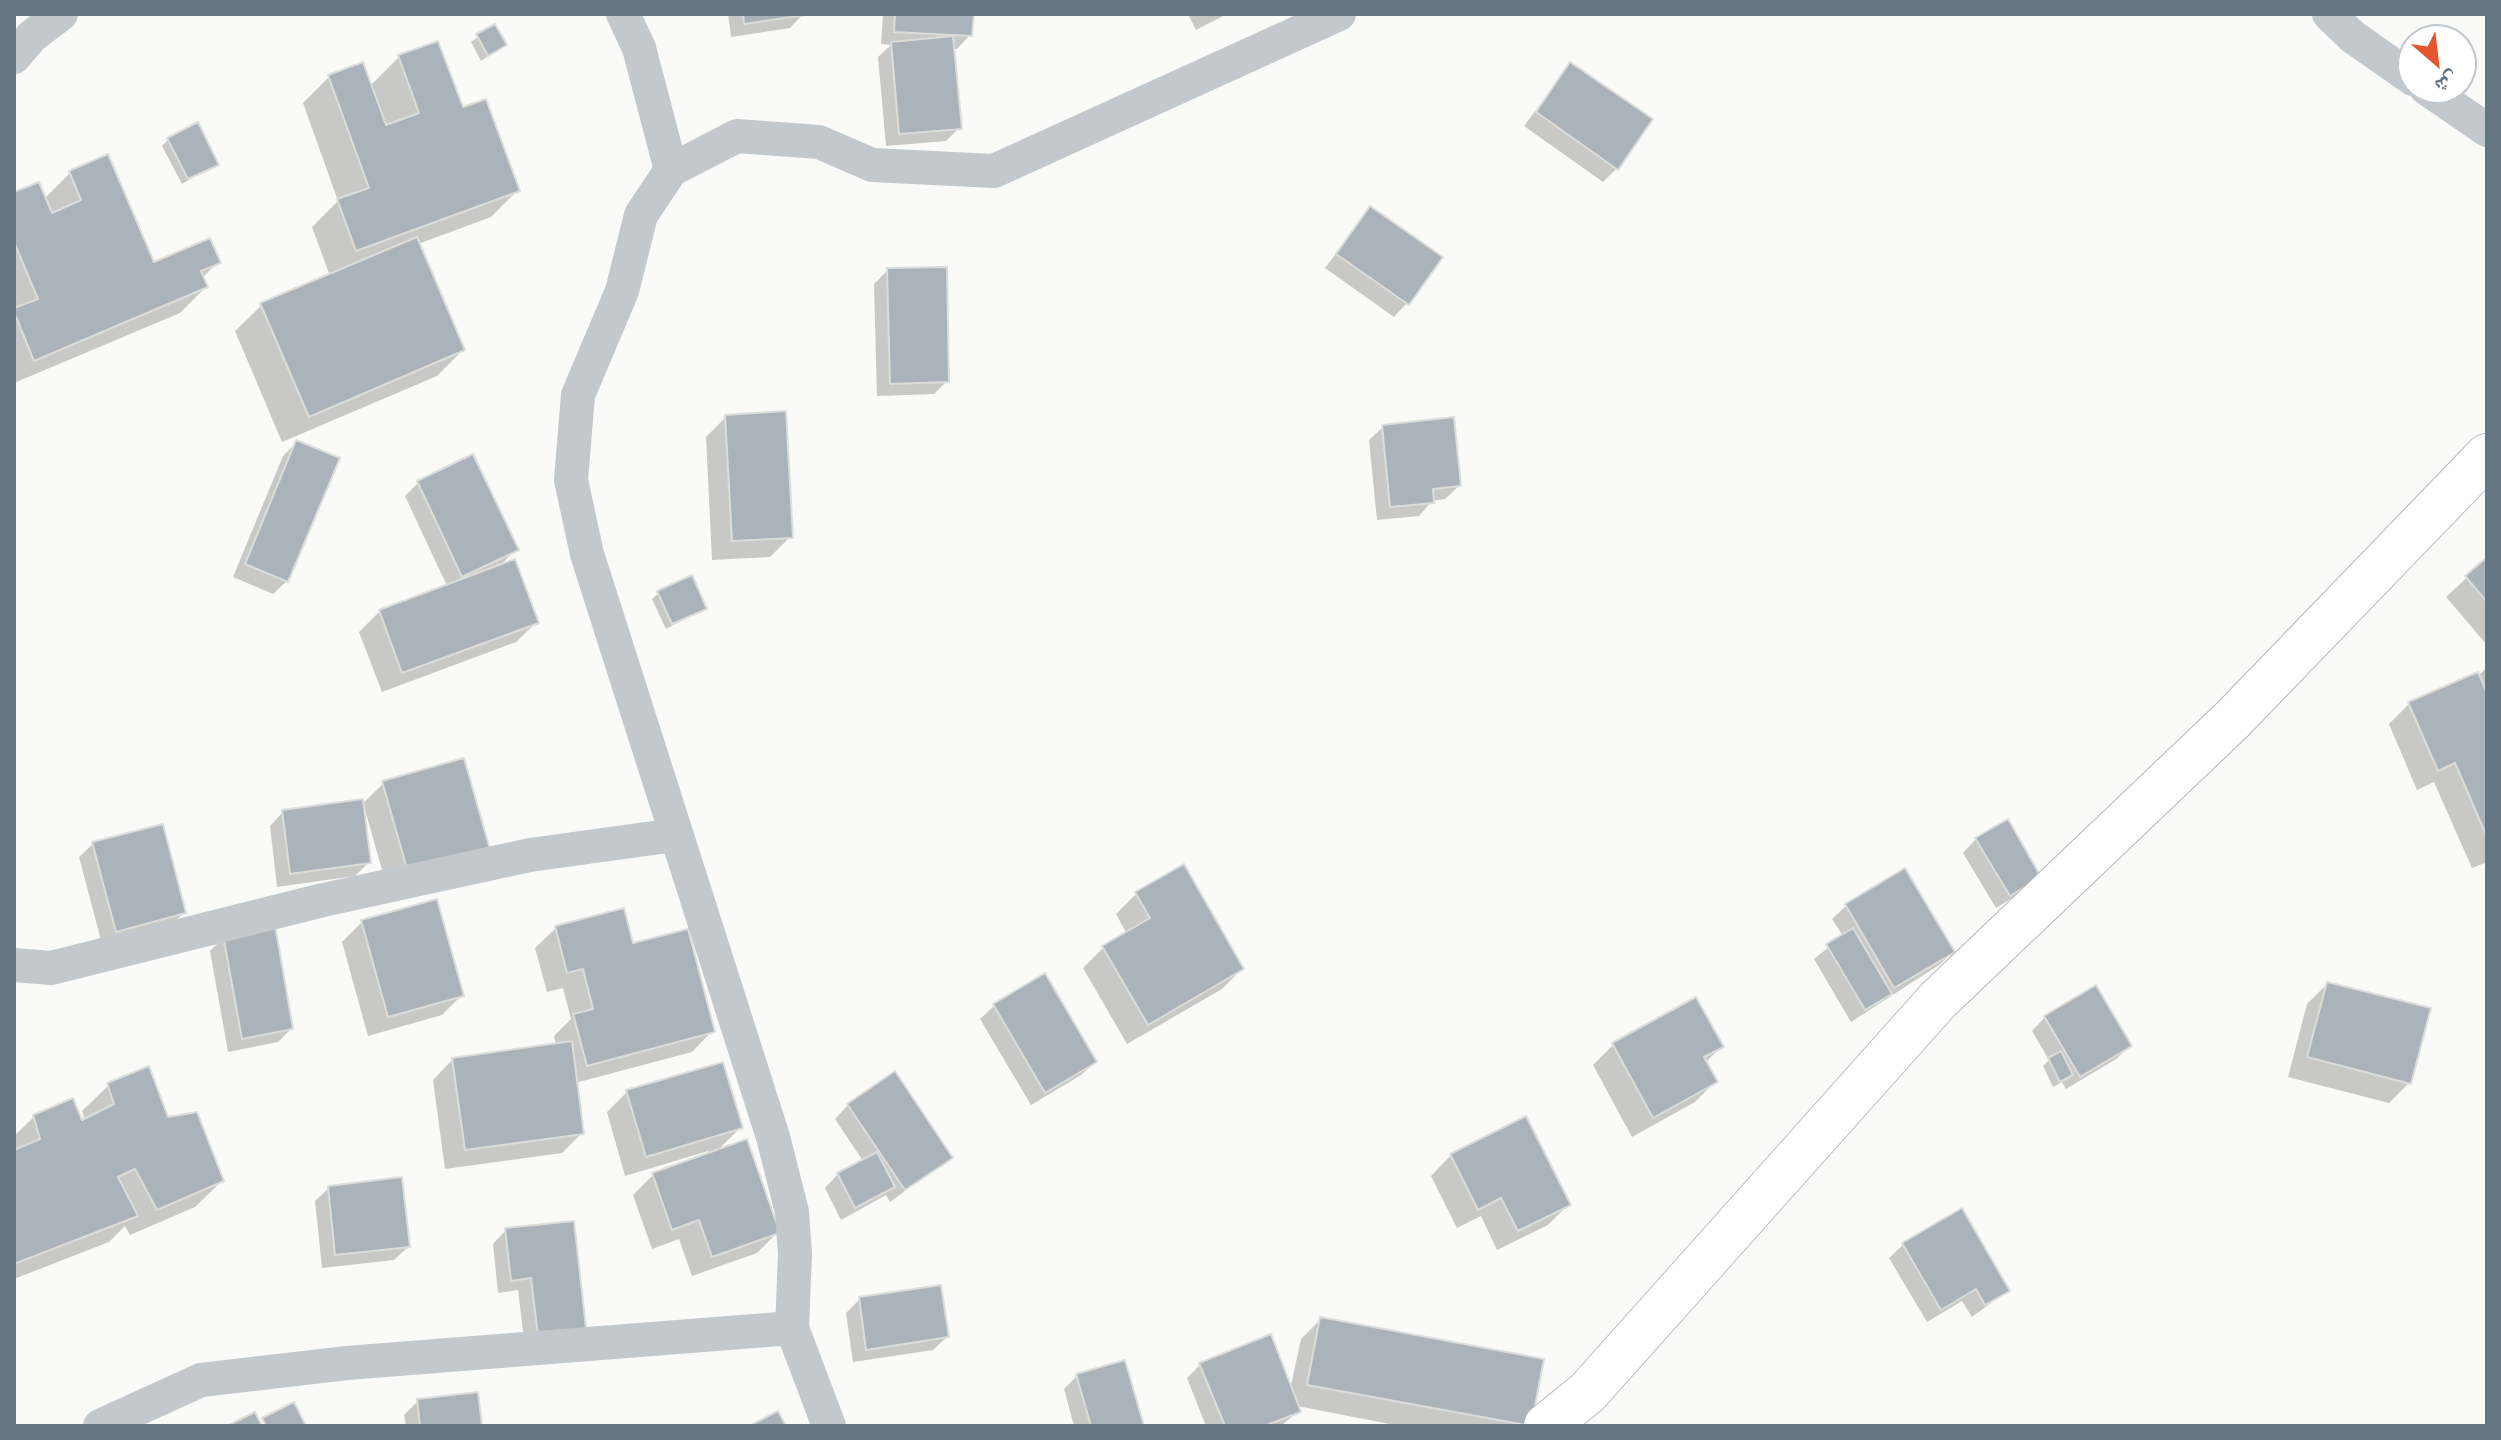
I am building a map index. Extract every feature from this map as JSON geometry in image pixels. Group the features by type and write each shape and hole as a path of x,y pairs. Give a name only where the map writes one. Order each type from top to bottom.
{"main road":[{"path":"1546,1426 1587,1393 1938,1000 2233,719 2487,456"}],"street":[{"path":"14,57 32,36 61,14"},
{"path":"623,14 639,48 671,170"},
{"path":"829,1426 792,1328 795,1254 792,1212 773,1137 587,554 571,480 578,395 622,291 641,215 671,170 737,136 819,142 872,165 994,171 1339,14"},
{"path":"2329,14 2353,37 2397,68"},
{"path":"2449,104 2487,130"},
{"path":"14,965 51,968 323,900 530,855 675,835"},
{"path":"100,1426 201,1380 347,1363 792,1328"}],"building":[{"path":"743,14 805,14 805,15 744,24"},
{"path":"895,14 974,14 972,36 894,32"},
{"path":"495,24 507,45 488,56 476,34"},
{"path":"953,36 962,129 899,134 891,42"},
{"path":"438,41 463,107 486,99 520,191 356,251 337,199 369,188 328,75 363,62 386,125 419,113 398,55"},
{"path":"1570,62 1653,119 1618,170 1536,112"},
{"path":"198,122 219,165 188,179 167,138"},
{"path":"108,154 154,262 210,238 221,263 201,271 208,287 34,361 14,312 14,308 38,299 14,242 14,192 39,182 52,213 81,200 69,171"},
{"path":"1370,206 1443,257 1409,305 1336,254"},
{"path":"417,237 465,350 309,417 260,303"},
{"path":"947,267 949,382 890,384 887,268"},
{"path":"786,411 793,538 732,541 725,415"},
{"path":"1454,417 1461,486 1433,489 1434,503 1390,507 1382,425"},
{"path":"296,440 340,458 288,582 245,564"},
{"path":"473,454 519,550 462,577 417,481"},
{"path":"2487,557 2487,602 2465,576"},
{"path":"515,559 539,623 402,673 379,610"},
{"path":"692,575 707,609 672,624 657,591"},
{"path":"2478,672 2487,693 2487,837 2455,763 2438,771 2408,702"},
{"path":"464,758 491,853 409,876 382,781"},
{"path":"363,799 371,863 290,874 282,810"},
{"path":"2008,819 2041,877 2010,896 1975,838"},
{"path":"163,824 186,913 116,932 92,842"},
{"path":"1184,864 1244,969 1148,1025 1102,946 1150,918 1135,892"},
{"path":"1905,868 1955,952 1894,988 1845,904"},
{"path":"437,899 464,996 388,1017 361,920"},
{"path":"624,908 633,943 688,929 715,1032 587,1066 573,1014 593,1009 583,969 567,973 555,926"},
{"path":"275,925 293,1029 242,1039 223,935"},
{"path":"1853,928 1892,994 1865,1010 1826,944"},
{"path":"1045,973 1097,1062 1045,1093 993,1004"},
{"path":"2327,982 2431,1008 2411,1084 2307,1057"},
{"path":"2096,985 2132,1046 2080,1077 2044,1016"},
{"path":"1696,997 1724,1047 1704,1057 1718,1082 1653,1118 1612,1043"},
{"path":"572,1041 584,1134 465,1150 452,1058"},
{"path":"2061,1051 2073,1075 2060,1082 2048,1058"},
{"path":"723,1062 743,1128 646,1157 626,1090"},
{"path":"149,1066 168,1117 197,1112 224,1181 157,1210 135,1169 118,1177 138,1216 14,1264 14,1150 40,1139 33,1115 73,1098 82,1120 114,1104 107,1083"},
{"path":"895,1071 953,1158 905,1190 847,1104"},
{"path":"1526,1116 1571,1205 1518,1231 1501,1198 1478,1210 1450,1154"},
{"path":"747,1139 780,1233 712,1257 699,1220 672,1230 652,1173"},
{"path":"877,1152 895,1187 855,1208 837,1173"},
{"path":"402,1177 410,1247 335,1255 328,1186"},
{"path":"1962,1208 2010,1291 1985,1305 1976,1289 1941,1310 1902,1243"},
{"path":"574,1221 587,1337 539,1343 531,1278 511,1281 505,1228"},
{"path":"941,1285 949,1337 866,1350 859,1297"},
{"path":"1320,1317 1544,1359 1531,1426 1307,1385"},
{"path":"1271,1334 1301,1412 1264,1426 1225,1426 1199,1363"},
{"path":"1125,1360 1144,1426 1091,1426 1076,1374"},
{"path":"478,1392 482,1426 420,1426 417,1399"},
{"path":"294,1402 306,1426 266,1426 262,1418"},
{"path":"778,1411 786,1426 749,1426"},
{"path":"255,1412 262,1426 227,1426"}]}
